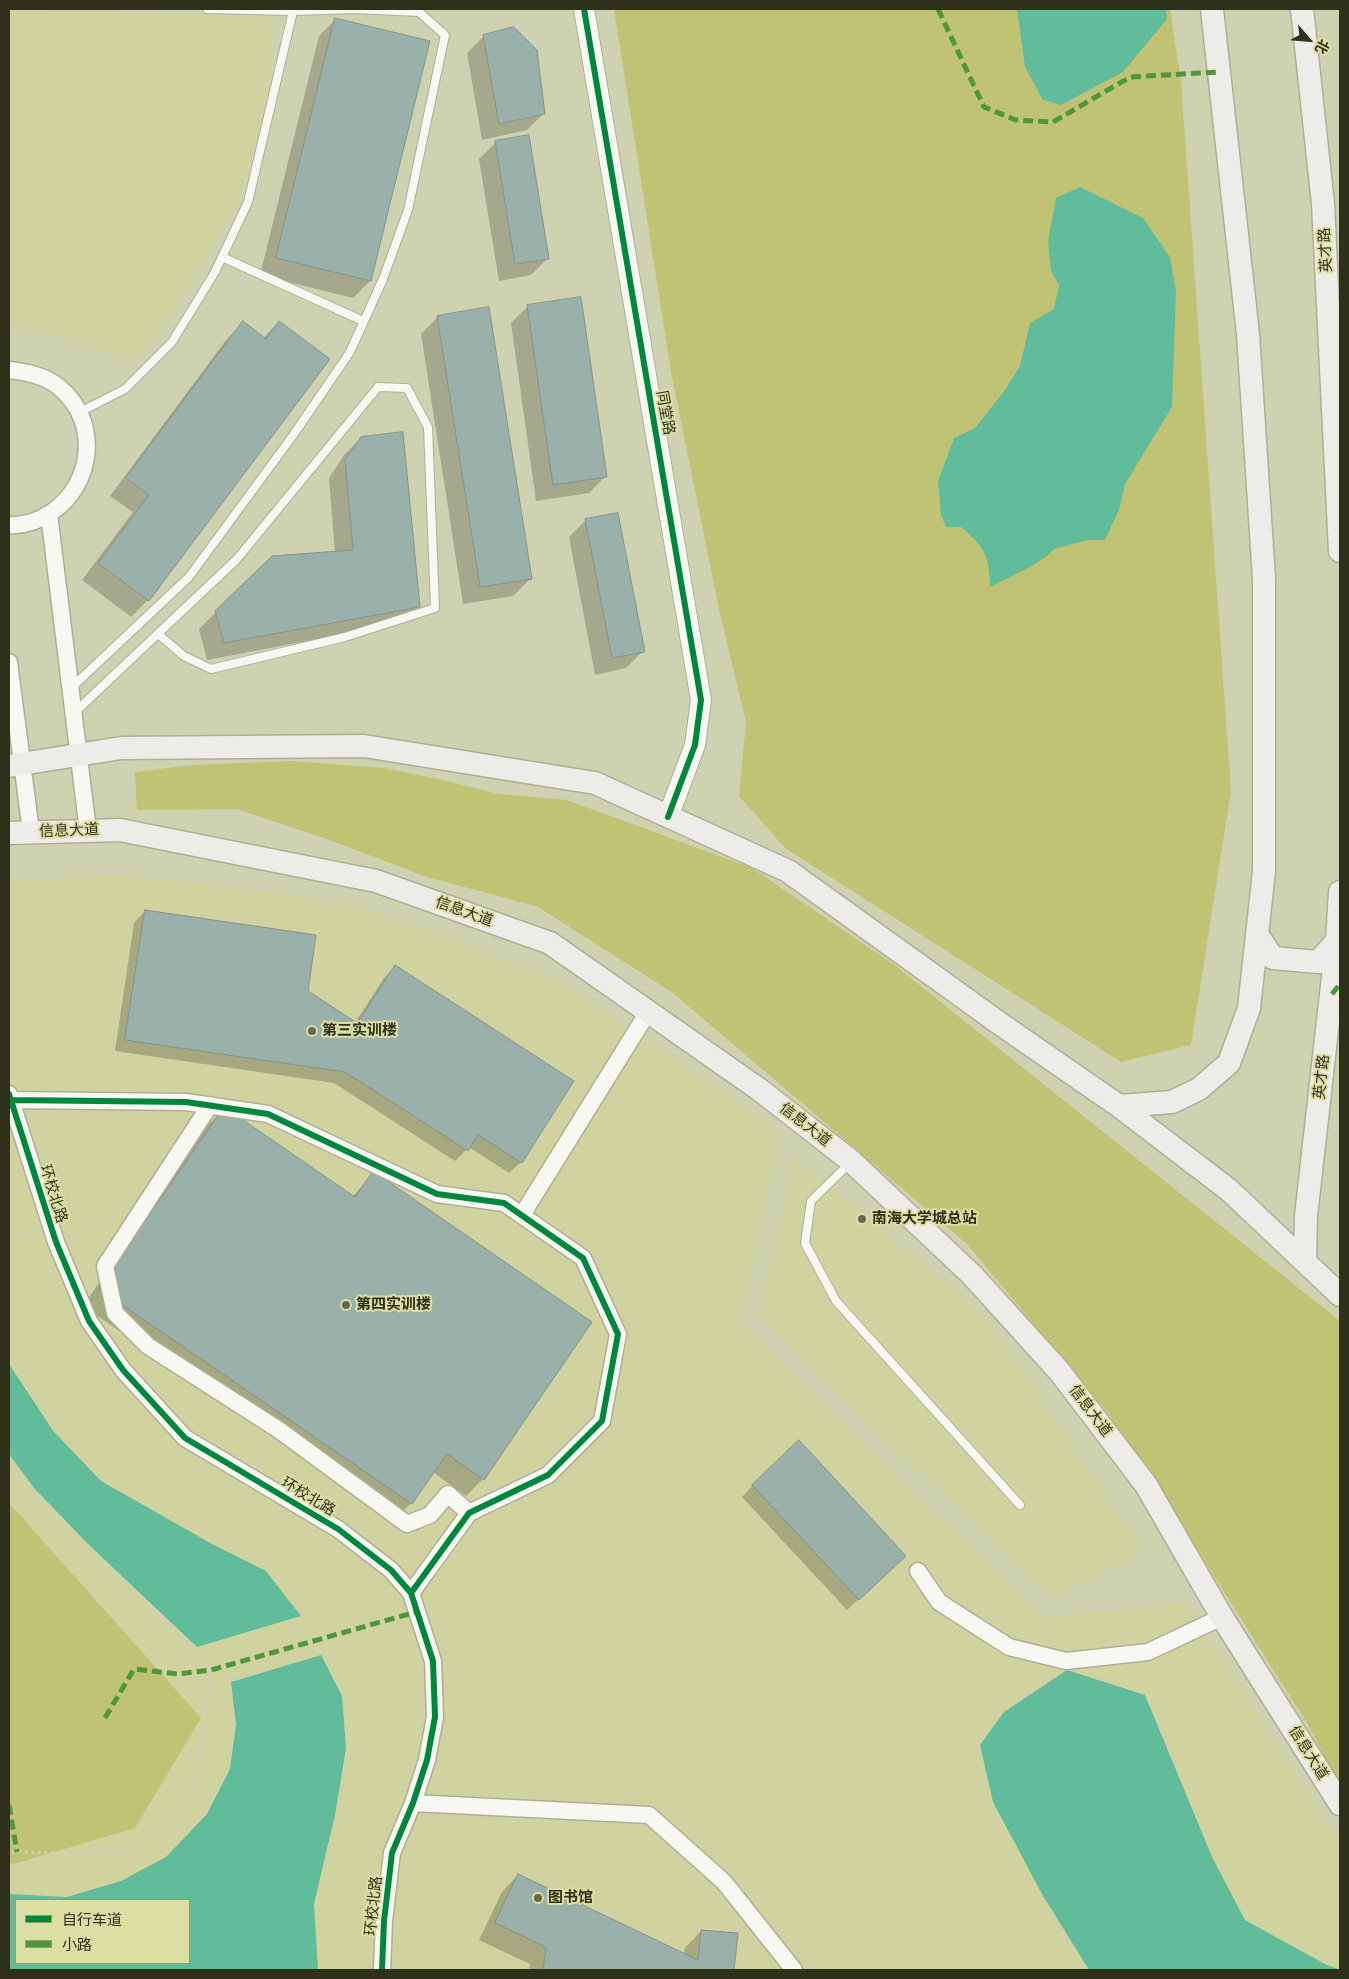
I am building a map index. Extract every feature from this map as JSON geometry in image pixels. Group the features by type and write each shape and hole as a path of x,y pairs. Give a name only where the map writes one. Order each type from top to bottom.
{"main road":[{"path":"1119,1106 1172,1102 1200,1088 1228,1063 1249,1008 1264,871 1264,579 1248,334 1212,9"},
{"name":"英才路","path":"1302,9 1324,204 1340,551"},
{"path":"16,764 121,748 364,746 595,784 788,871 999,1023 1119,1106 1229,1190 1340,1295"},
{"name":"信息大道","path":"9,833 120,830 376,881 550,943 760,1090 851,1161 972,1276 1059,1371 1146,1485 1222,1617 1340,1804"},
{"name":"英才路","path":"1305,1262 1306,1216 1337,941 1340,892"},
{"path":"1257,934 1273,958 1301,962 1318,962 1337,941"}],"street":[{"name":"同堂路","path":"584,9 701,700 695,746 668,817"},
{"path":"9,370 35,374 58,387 76,407 86,433 86,460 77,486 65,503 42,519 9,526"},
{"path":"49,514 88,831"},
{"path":"9,662 16,764 32,832"},
{"path":"522,1215 648,1012"},
{"path":"10,1097 186,1102 268,1114 437,1194 504,1202 583,1258 618,1334 602,1421 548,1475 469,1513 410,1593"},
{"name":"环校北路","path":"10,1097 56,1242 89,1321 123,1370 185,1438 338,1529 391,1570 410,1593 433,1661 435,1716 427,1760 413,1803 392,1853 384,1921 382,1970"},
{"path":"210,1105 105,1266 115,1313 148,1346 279,1430 407,1524 430,1515 448,1494 469,1513"},
{"path":"918,1571 939,1602 1009,1647 1066,1661 1148,1652 1222,1617"},
{"path":"413,1803 649,1815 724,1882 794,1970"}],"lane":[{"path":"70,690 189,577 294,434 350,352 383,278 408,210 445,35 419,12 355,9 292,12 207,9"},
{"path":"78,413 125,389 172,342 222,257 248,202 292,12"},
{"path":"222,257 364,322"},
{"path":"73,714 237,559 378,387 407,388 428,427 435,608 344,637 211,670 184,656 158,634"},
{"path":"851,1161 811,1201 805,1243 836,1301 1020,1505"}],"path":[{"path":"56,1242 148,1200"},
{"path":"9,1243 48,1221"},
{"path":"248,1474 279,1430"},
{"path":"9,1463 40,1503 147,1604 211,1670 191,1800 127,1854 9,1853"}],"shaded area":[{"path":"9,9 274,17 267,106 236,206 187,289 135,362 25,326 9,330"},
{"path":"614,9 1170,9 1181,81 1231,791 1191,1045 1121,1062 785,848 739,796 746,722 720,614 671,372"},
{"path":"1017,9 1166,9 1167,19 1123,72 1061,105 1043,100 1025,67"},
{"path":"1080,187 1143,218 1170,257 1176,292 1172,407 1125,484 1119,510 1105,540 1088,540 1054,549 1030,567 990,587 989,568 980,546 961,527 946,527 941,515 938,481 954,438 975,428 1006,389 1020,366 1030,323 1054,309 1059,285 1051,271 1048,241 1056,198"},
{"path":"292,761 384,768 499,794 567,800 752,868 893,964 1340,1321 1340,1783 1307,1723 1181,1524 1107,1412 967,1244 673,993 538,907 424,876 324,838 237,809 137,810 135,772 191,765"},
{"path":"109,875 200,883 310,897 397,918 556,980 781,1132 740,1321 1042,1617 1185,1603 1340,1843 1340,1970 9,1970 9,881"},
{"name":"南海大学城总站","path":"796,1157 987,1319 1143,1553 1051,1599 758,1315"},
{"path":"9,1364 54,1432 101,1481 212,1544 266,1571 301,1616 197,1647 88,1544 34,1488 9,1454"},
{"path":"9,1503 201,1718 135,1828 14,1864 9,1863"},
{"path":"321,1655 342,1696 346,1748 335,1815 314,1904 318,1970 9,1970 9,1894 67,1897 121,1881 166,1857 207,1814 230,1769 236,1725 231,1682"},
{"path":"1067,1670 1145,1695 1212,1857 1245,1920 1325,1964 1340,1970 1089,1970 1042,1894 993,1802 980,1745 1004,1712"}],"building":[{"path":"335,18 430,41 371,281 276,258"},
{"path":"514,27 537,50 545,114 499,124 483,35"},
{"path":"529,135 549,259 515,264 495,141"},
{"path":"581,297 607,477 553,485 527,305"},
{"path":"489,307 532,579 480,587 437,316"},
{"path":"243,321 266,339 279,321 330,359 149,601 98,563 149,495 126,478"},
{"path":"403,432 420,607 224,643 215,611 272,556 353,550 345,460 361,437"},
{"path":"618,513 645,652 612,658 585,519"},
{"name":"第三实训楼","path":"145,910 316,935 308,991 357,1023 395,965 574,1081 522,1163 478,1135 468,1151 345,1072 125,1040"},
{"name":"第四实训楼","path":"224,1107 355,1197 373,1171 592,1322 484,1480 447,1454 412,1504 99,1289"},
{"path":"799,1440 906,1556 859,1600 752,1485"},
{"name":"图书馆","path":"518,1874 698,1960 701,1930 738,1933 734,1970 543,1970 546,1947 495,1923"}],"marked path":[{"path":"938,9 984,107 1016,120 1053,122 1130,77 1219,72"},
{"path":"1332,994 1340,984"},
{"path":"105,1718 134,1669 178,1674 211,1670 416,1612"},
{"path":"9,1805 17,1852"}],"cycle path":[{"path":"584,9 701,700 695,745 668,817"},
{"path":"9,1094 56,1242 89,1321 123,1370 185,1438 338,1529 391,1570 411,1593 433,1661 435,1717 427,1760 413,1803 392,1853 384,1921 382,1970"},
{"path":"11,1100 186,1102 268,1114 437,1194 504,1203 583,1258 618,1334 602,1421 548,1475 469,1513 411,1593"}],"place":[{"name":"第三实训楼","path":"312,1031"},
{"name":"南海大学城总站","path":"862,1219"},
{"name":"第四实训楼","path":"346,1305"},
{"name":"图书馆","path":"538,1898"}]}
